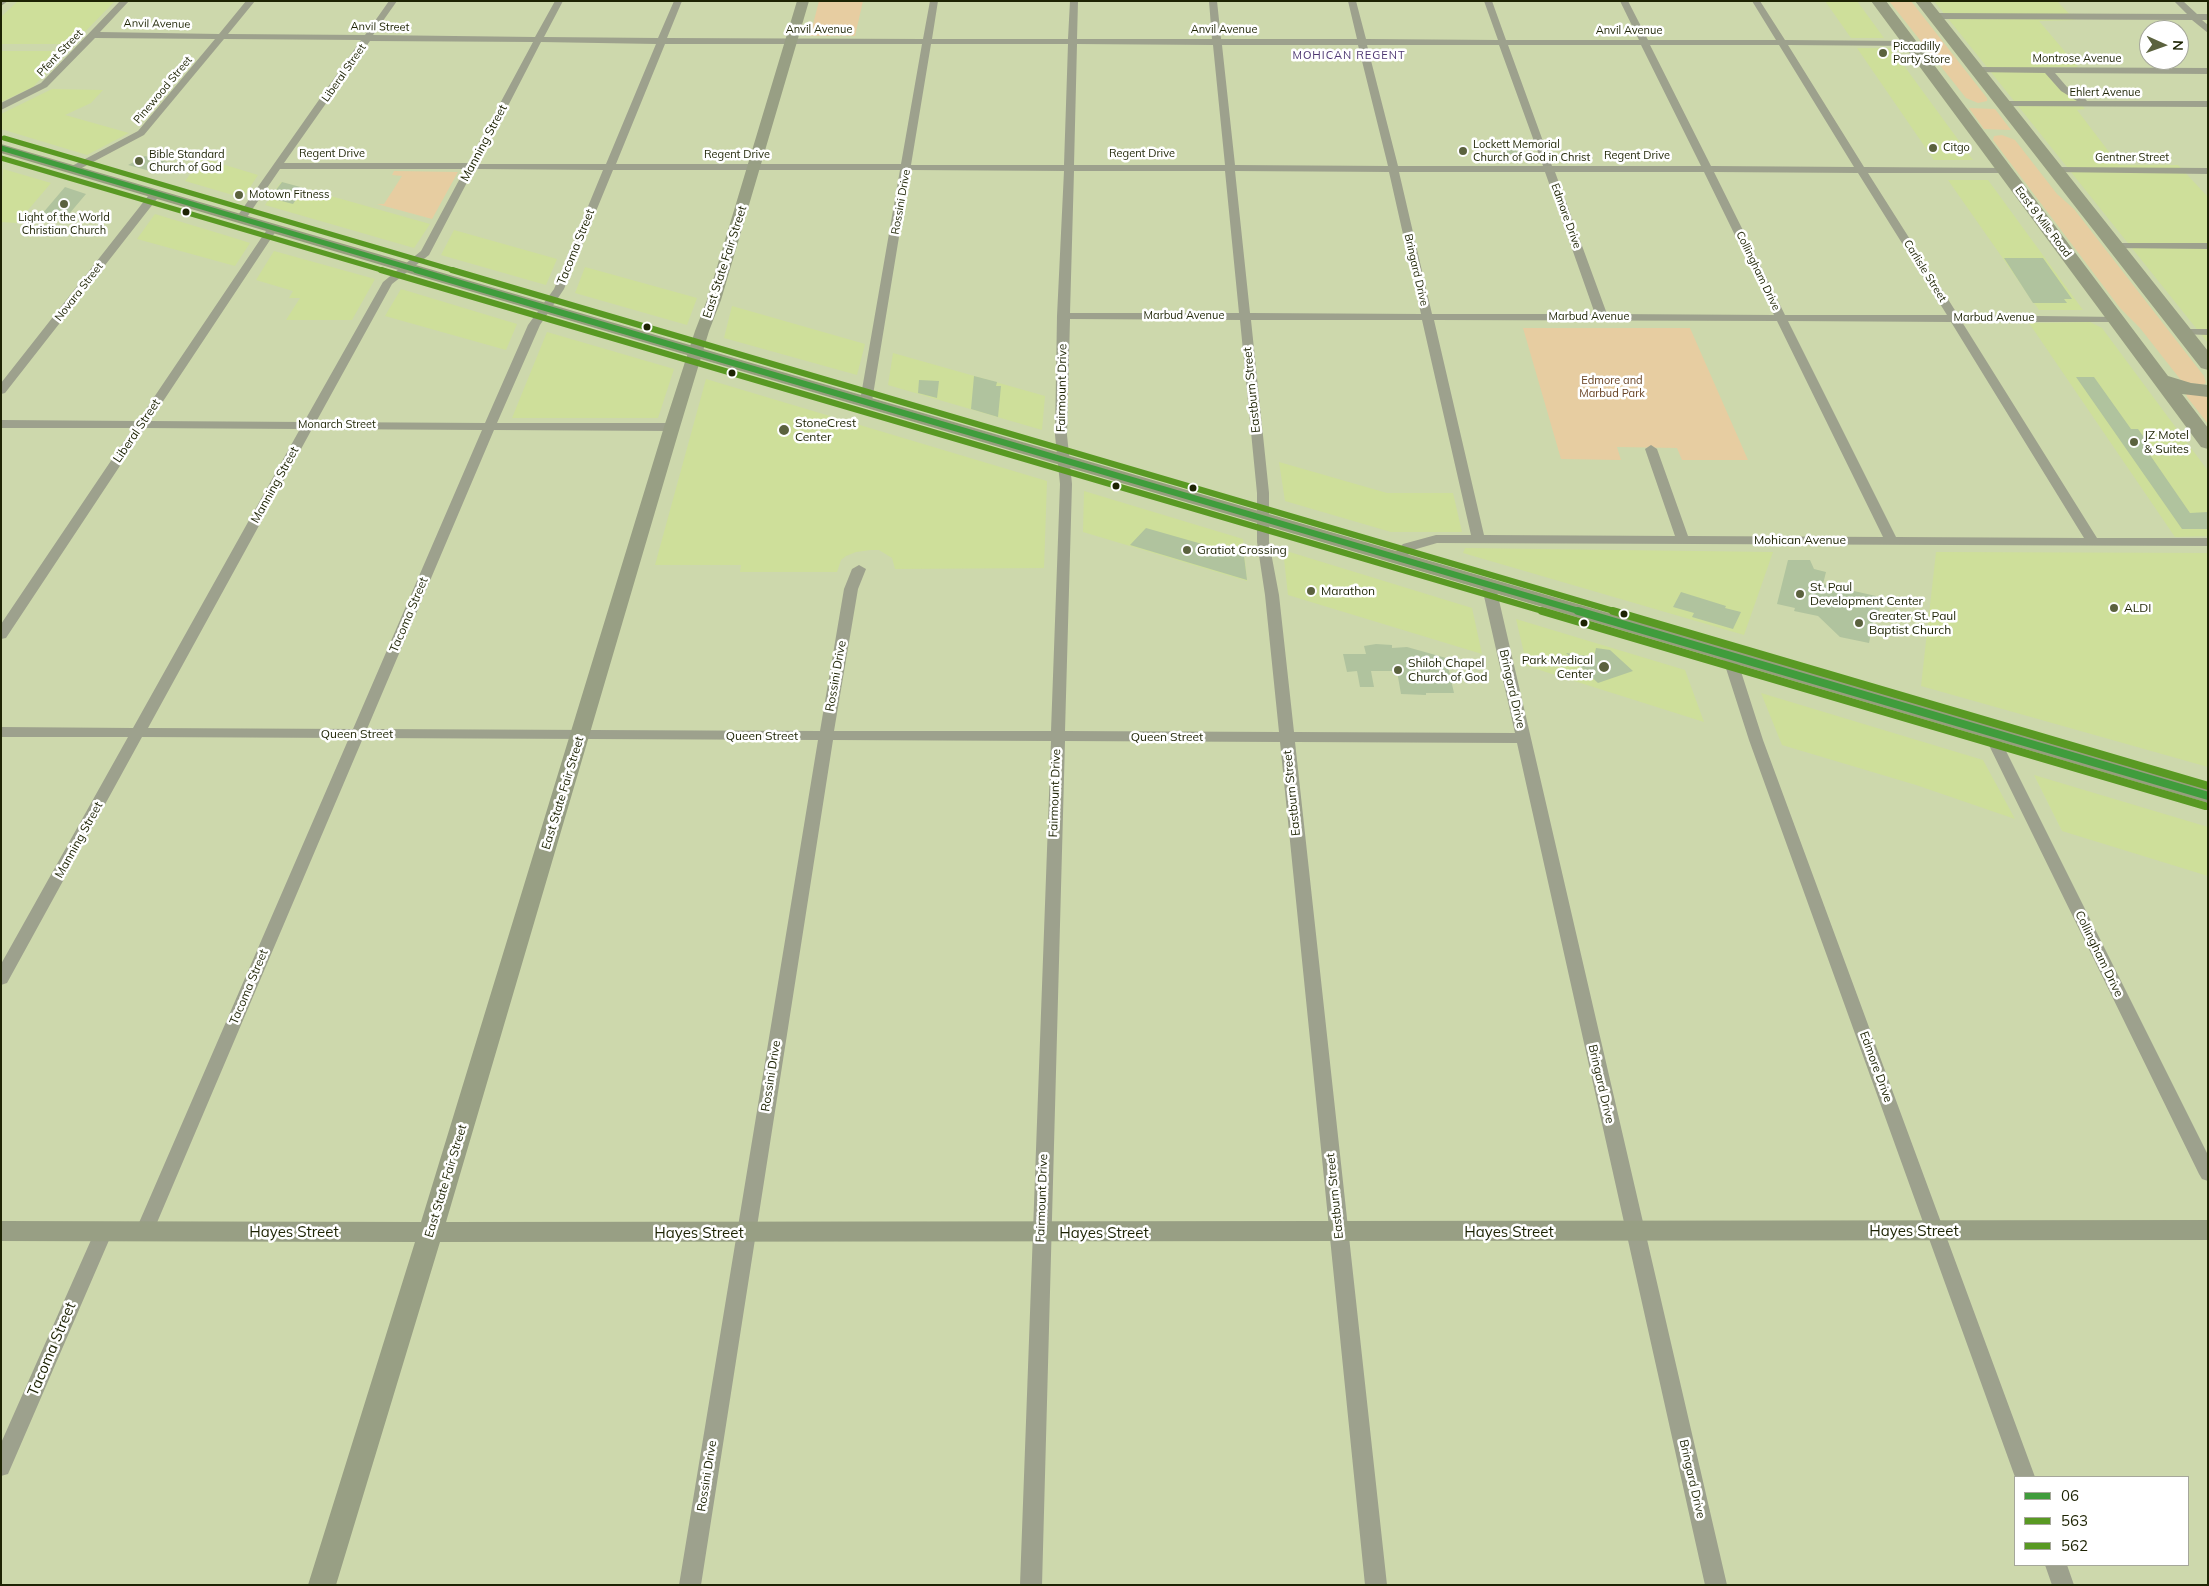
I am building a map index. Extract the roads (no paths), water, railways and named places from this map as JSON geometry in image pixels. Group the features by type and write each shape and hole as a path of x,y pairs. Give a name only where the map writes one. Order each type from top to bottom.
{"highway":[{"name":"East 8 Mile Road","path":"1878,1 1952,100 1994,134 2004,170 2208,443"},
{"path":"1922,1 2208,364"},
{"path":"1952,100 1981,106 2003,103"},
{"path":"1994,134 2030,139"},
{"path":"2161,380 2188,389 2208,391"}],"main road":[{"path":"3,151 73,169 242,218 2208,796"}],"street":[{"name":"Pfent Street","path":"1,107 44,86 125,1"},
{"name":"Pinewood Street","path":"73,169 141,133 251,1"},
{"name":"Liberal Street","path":"242,218 394,1"},
{"name":"Manning Street","path":"1,979 388,282 425,253 559,1"},
{"name":"Tacoma Street","path":"144,1232 521,353 545,307 559,290 678,1"},
{"name":"East State Fair Street","path":"322,1585 430,1233 672,427 754,168 803,1"},
{"name":"Rossini Drive","path":"866,402 934,1"},
{"name":"Fairmount Drive","path":"1031,1585 1066,487 1062,459 1063,316 1070,167 1074,1"},
{"name":"Eastburn Street","path":"1214,1 1263,493 1263,542 1272,595 1376,1585"},
{"name":"Bringard Drive","path":"1352,1 1393,167 1478,539"},
{"name":"Edmore Drive","path":"1488,1 1602,317"},
{"name":"Collingham Drive","path":"1624,1 1891,540"},
{"name":"Carlisle Street","path":"1756,1 2093,541"},
{"path":"2178,1 2208,30"},
{"path":"1934,16 2208,17"},
{"name":"Anvil Avenue","path":"93,35 222,37"},
{"name":"Anvil Street","path":"222,37 538,40"},
{"name":"Anvil Avenue","path":"538,40 1909,43"},
{"name":"Montrose Avenue","path":"1976,70 2208,71"},
{"path":"2048,71 2064,89 2079,97 2084,104"},
{"name":"Ehlert Avenue","path":"2003,103 2208,104"},
{"name":"Regent Drive","path":"280,166 1860,168 2004,170"},
{"name":"Gentner Street","path":"2056,170 2208,170"},
{"name":"Novara Street","path":"1,391 156,193"},
{"name":"Liberal Street","path":"1,635 273,228"},
{"path":"2115,246 2208,246"},
{"name":"Marbud Avenue","path":"1063,316 2115,319"},
{"path":"2183,332 2208,332"},
{"name":"Monarch Street","path":"1,424 672,427"},
{"path":"1651,449 1683,540"},
{"name":"Mohican Avenue","path":"1398,558 1408,547 1420,542 1436,539 2208,542"},
{"name":"Rossini Drive","path":"690,1585 826,736 851,589 859,569"},
{"name":"Bringard Drive","path":"1488,583 1716,1585"},
{"name":"Edmore Drive","path":"1729,656 1758,745 2025,1476"},
{"name":"Queen Street","path":"1,732 1523,738"},
{"name":"Collingham Drive","path":"1990,733 2208,1174"},
{"name":"Hayes Street","path":"1,1231 1041,1233 2208,1230"},
{"name":"Tacoma Street","path":"1,1467 104,1232"},
{"path":"2056,1566 2063,1585"}],"place":[{"name":"Piccadilly Party Store","path":"1883,53"},
{"name":"Citgo","path":"1933,148"},
{"name":"Lockett Memorial Church of God in Christ","path":"1463,151"},
{"name":"Bible Standard Church of God","path":"139,161"},
{"name":"Motown Fitness","path":"239,195"},
{"name":"Light of the World Christian Church","path":"64,204"},
{"name":"StoneCrest Center","path":"784,430"},
{"name":"JZ Motel & Suites","path":"2134,442"},
{"name":"Gratiot Crossing","path":"1187,550"},
{"name":"Marathon","path":"1311,591"},
{"name":"St. Paul Development Center","path":"1800,594"},
{"name":"ALDI","path":"2114,608"},
{"name":"Greater St. Paul Baptist Church","path":"1859,623"},
{"name":"Park Medical Center","path":"1604,667"},
{"name":"Shiloh Chapel Church of God","path":"1398,670"}],"district":[{"name":"MOHICAN REGENT","path":"1349,56"}],"park label":[{"name":"Edmore and Marbud Park","path":"1612,387"}]}
